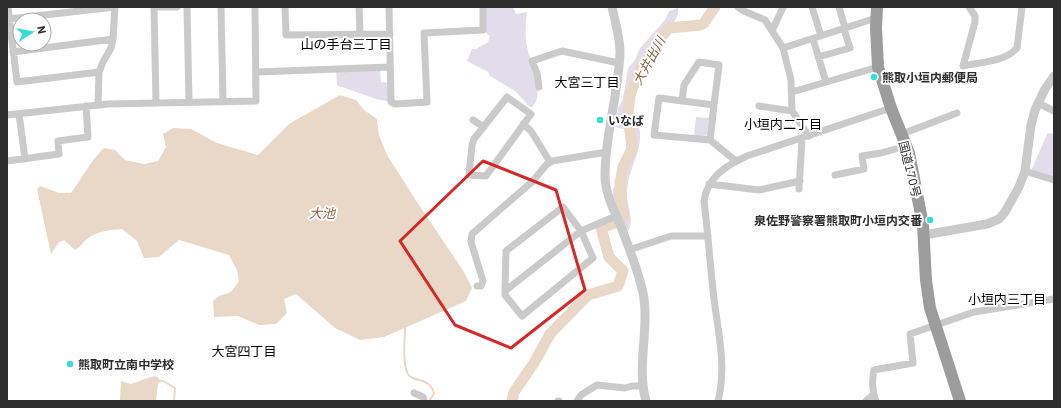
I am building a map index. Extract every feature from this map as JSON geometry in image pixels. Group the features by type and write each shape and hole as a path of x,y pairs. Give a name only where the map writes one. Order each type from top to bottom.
{"highway":[{"name":"国道170号","path":"876,13 878,66 891,108 910,157 924,235 928,296 935,325 960,401"}],"street":[{"path":"8,7 12,44"},
{"path":"9,19 115,7 111,48 99,72 98,105"},
{"path":"156,102 154,7 177,7"},
{"path":"187,7 189,102"},
{"path":"221,7 223,102"},
{"path":"7,115 98,105 156,102 256,101 255,7"},
{"path":"285,7 286,35 390,34"},
{"path":"359,7 360,34"},
{"path":"389,7 392,102 395,104 427,102 424,33 483,30 483,7"},
{"path":"612,7 620,50 605,176 607,189 636,269 645,308 642,386 646,401"},
{"path":"738,7 765,20 783,48 791,80 792,111 806,137 799,189"},
{"path":"772,31 783,7"},
{"path":"812,7 821,36"},
{"path":"818,57 850,48 839,7"},
{"path":"969,7 975,16 975,22 963,66 1005,58 1014,52 1017,48 1022,7"},
{"path":"783,48 845,28 876,13"},
{"path":"813,38 826,82"},
{"path":"52,47 113,39"},
{"path":"539,87 537,73 532,61 562,51 619,63"},
{"path":"13,52 17,82 99,72"},
{"path":"682,101 684,86 698,62 719,64 710,140"},
{"path":"792,92 878,66"},
{"path":"256,72 390,67"},
{"path":"924,235 987,224 999,219 1005,212 1018,189 1025,171 1031,125 1038,103 1054,76"},
{"path":"507,97 531,114 523,124 486,176 469,175 474,139 507,97"},
{"path":"714,105 659,98 654,135 710,140 736,161"},
{"path":"1038,103 1054,111"},
{"path":"7,162 59,154 58,142 88,137 86,106"},
{"path":"759,106 792,111"},
{"path":"718,401 722,387 721,343 714,299 704,200 705,192 709,184 719,172 736,161 761,151 891,108"},
{"path":"902,134 957,113"},
{"path":"19,114 25,160"},
{"path":"474,120 484,127"},
{"path":"523,124 531,131 550,162"},
{"path":"835,175 864,169 862,156 881,153 906,146"},
{"path":"477,286 481,286 483,281 471,242 472,234 533,181 550,162 607,152"},
{"path":"1025,171 1054,180"},
{"path":"709,184 759,190 800,181"},
{"path":"563,207 581,231 594,258 522,316 505,295 506,251 563,207"},
{"path":"505,291 581,231 616,216"},
{"path":"629,250 671,236 708,236"},
{"path":"866,401 874,398 874,370 913,362 910,334 974,312 1054,299"},
{"path":"577,401 581,395 597,384 625,388 642,386"},
{"path":"414,393 423,396 424,401"}],"highlighted area":[{"path":"483,161 556,190 585,290 511,348 455,325 400,241"}],"shaded area":[{"path":"487,7 513,7 516,14 527,12 526,40 538,93 536,101 532,107 530,107 515,91 490,76 488,72 467,61 472,49 476,49 488,42 490,36 486,33 485,9"},
{"path":"678,8 678,14 673,25 664,31 656,40 642,63 629,100 627,111 638,125 640,139 628,183 627,197 631,224 626,235 613,197 613,189 616,185 617,173 630,146 627,143 624,129 615,127 618,108 623,99 628,68 635,60 640,48 665,20 669,11"},
{"path":"380,67 381,82 391,83 391,102 376,99 337,86 336,68"},
{"path":"696,117 709,118 707,135 703,137 694,137"},
{"path":"1047,134 1054,134 1054,179 1031,171"}],"water":[{"name":"大池","path":"340,95 356,100 364,110 377,119 379,135 387,155 464,272 472,288 466,301 384,337 360,340 335,328 296,294 284,299 287,313 276,324 259,325 238,316 214,317 213,301 219,296 231,292 239,281 237,270 229,255 179,240 159,257 144,258 137,241 122,229 104,231 91,236 75,250 64,240 59,242 51,254 37,189 40,186 59,193 71,193 94,159 104,148 115,150 125,160 144,164 158,161 166,147 163,134 173,128 191,129 217,143 258,155 289,124"},
{"path":"154,376 163,381 158,383 156,401 120,401 121,381 131,384"}],"waterway":[{"name":"大井出川","path":"622,219 624,216 620,197 620,184 623,167 632,149 628,112 630,96 635,81 641,68 660,38 669,28 701,25 715,7"},
{"name":"大井出川","path":"512,401 514,392 534,363 550,334 588,295 618,286 623,271 609,257 601,228 615,223"},
{"path":"405,328 405,367 409,376 429,384 432,388 434,394 429,401"},
{"path":"163,381 175,388 174,401"}],"place":[{"name":"熊取小垣内郵便局","path":"874,77"},
{"name":"いなば","path":"600,120"},
{"name":"泉佐野警察署熊取町小垣内交番","path":"930,220"},
{"name":"熊取町立南中学校","path":"70,364"}],"district":[{"name":"山の手台三丁目","path":"346,44"},
{"name":"大宮三丁目","path":"587,82"},
{"name":"小垣内二丁目","path":"783,124"},
{"name":"小垣内三丁目","path":"1007,299"},
{"name":"大宮四丁目","path":"244,351"}]}
